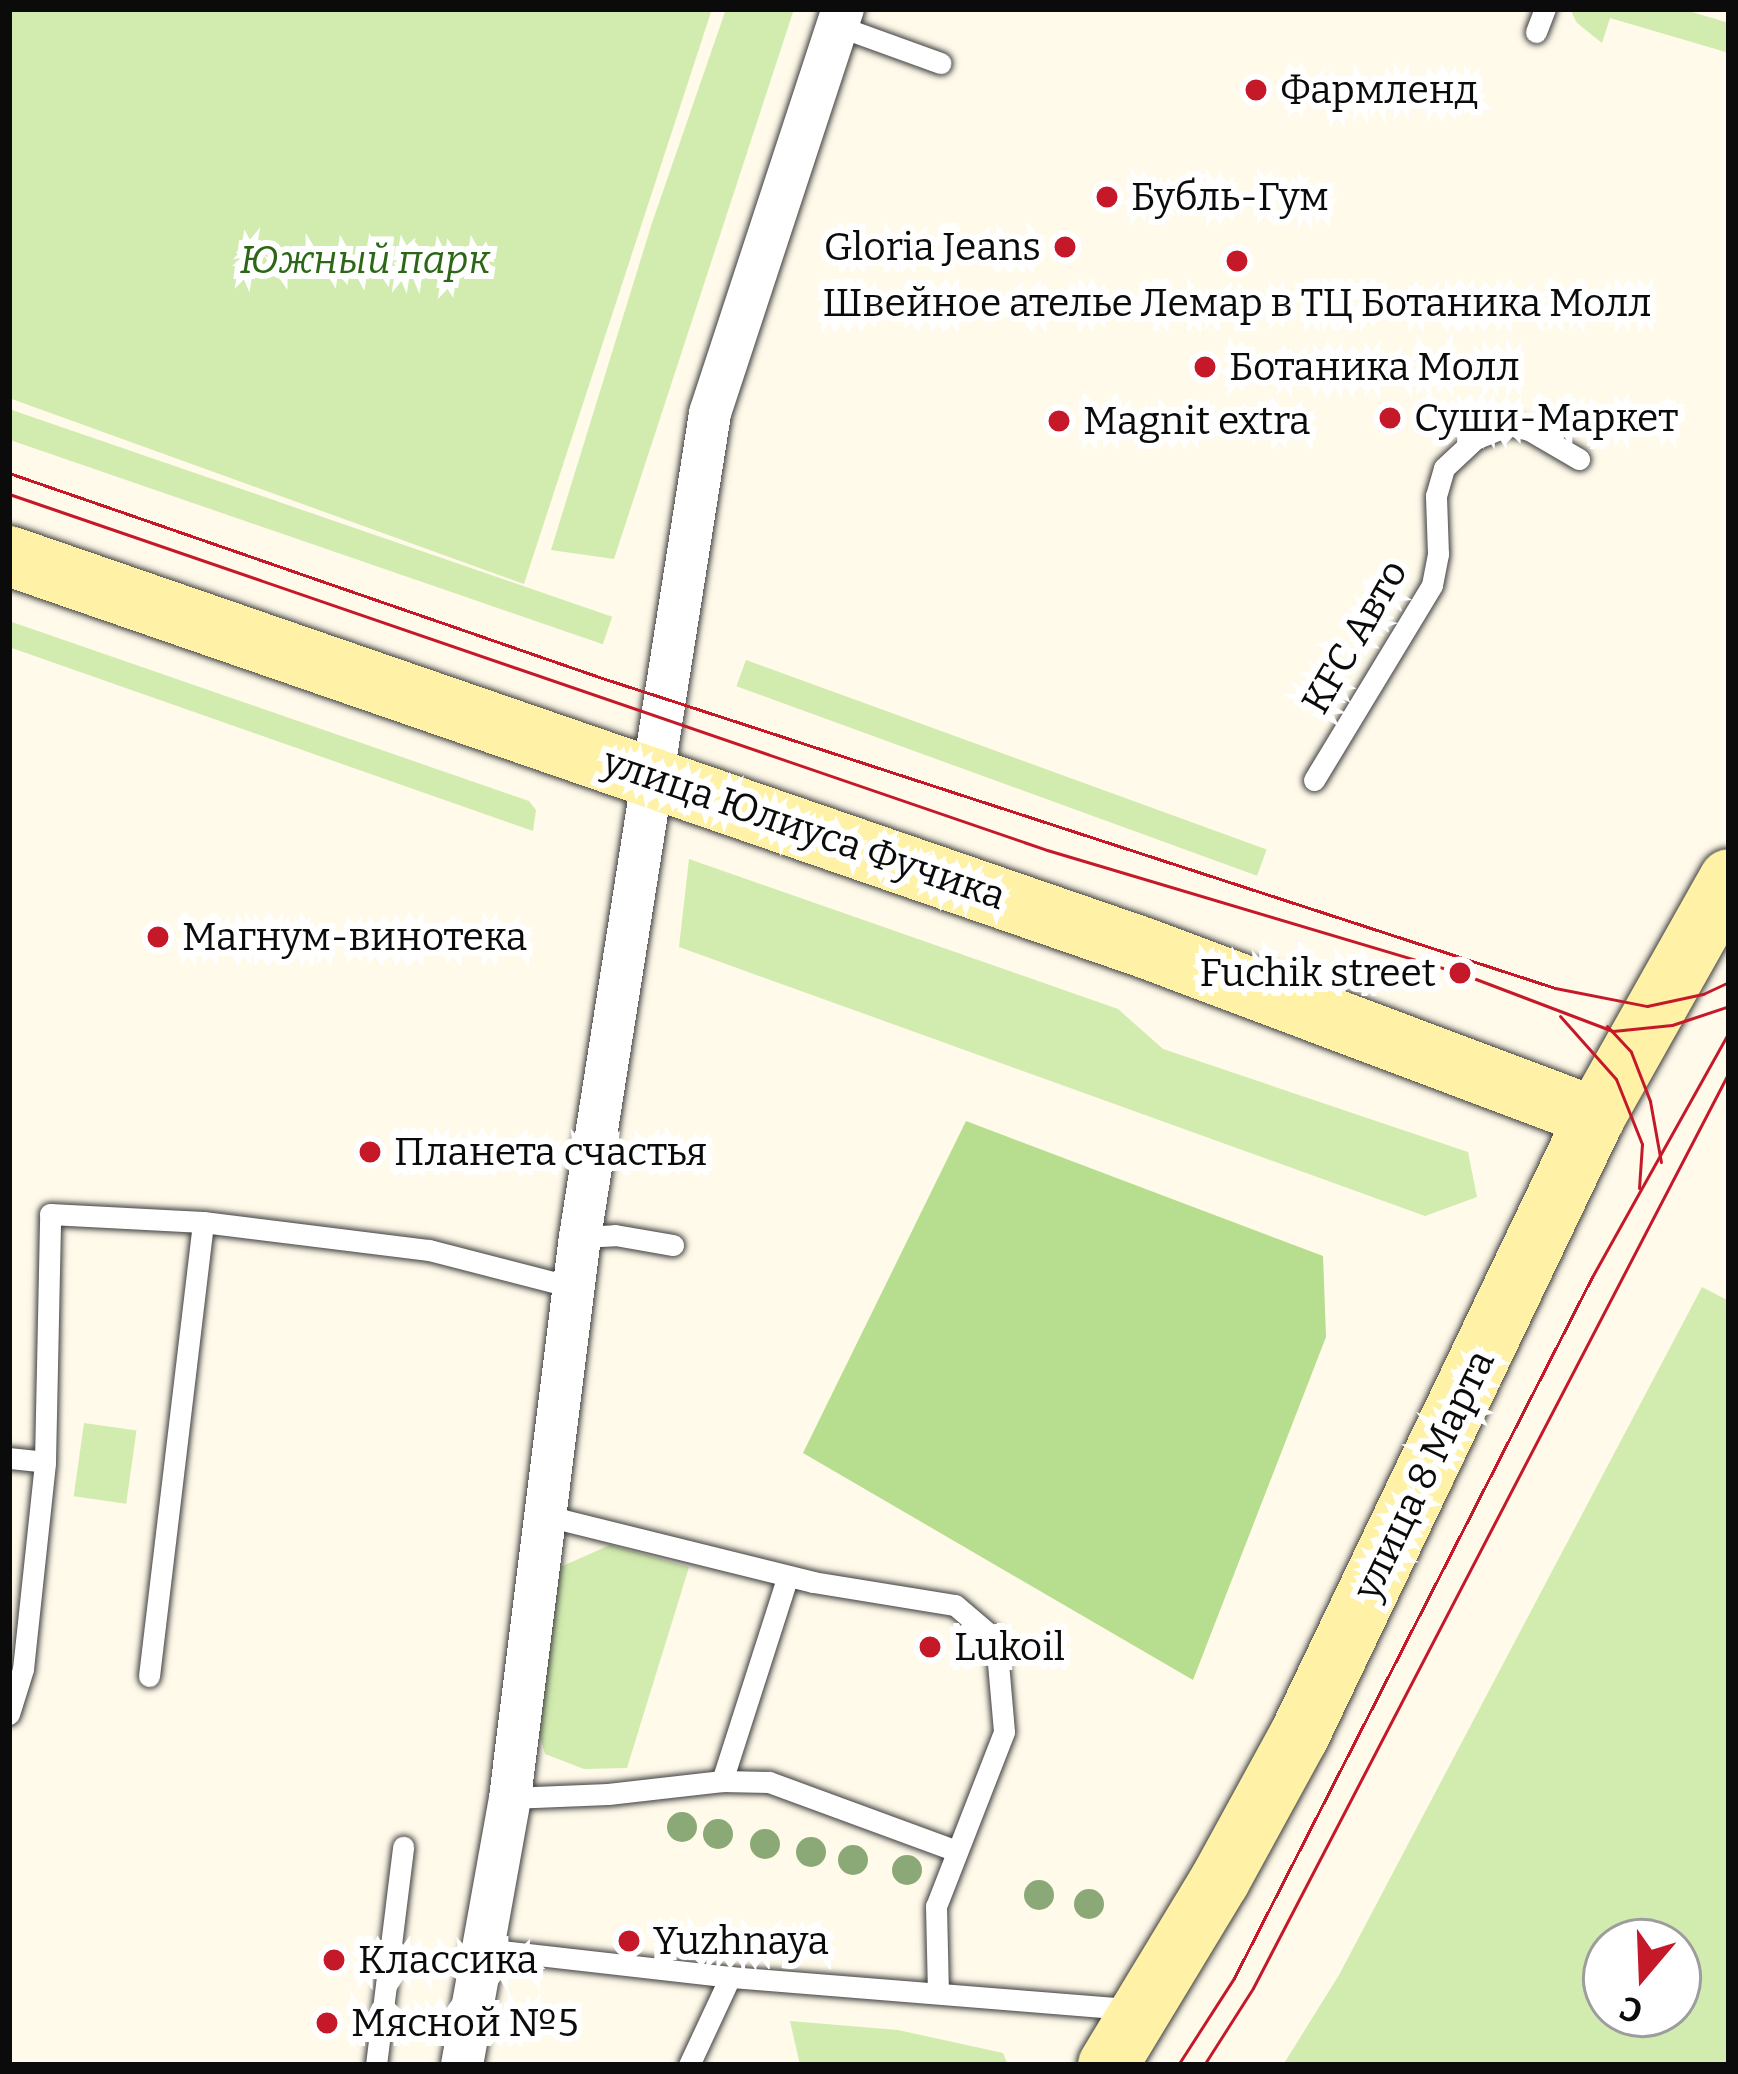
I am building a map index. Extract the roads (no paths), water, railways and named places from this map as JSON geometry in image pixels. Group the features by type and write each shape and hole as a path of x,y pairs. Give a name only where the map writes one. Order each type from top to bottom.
{"street":[{"path":"462,2065 510,1798 580,1237 710,413 841,17"},
{"name":"улица Юлиуса Фучика","path":"9,556 1145,948 1595,1117"},
{"name":"улица 8 Марта","path":"1108,2065 1299,1736 1595,1117 1729,879"}],"lane":[{"path":"1536,32 1545,9"},
{"path":"841,17 940,63"},
{"name":"KFC Авто","path":"1314,779 1432,585 1438,554 1436,496 1444,468 1474,439 1509,425 1529,430 1580,459"},
{"path":"9,1714 23,1669 45,1462 50,1214 203,1222 429,1250 471,1265 576,1288"},
{"path":"149,1676 203,1222"},
{"path":"580,1237 615,1234 673,1246"},
{"path":"9,1458 45,1462"},
{"path":"547,1509 563,1520 788,1576 955,1605 996,1640 1004,1732 936,1906 938,1991"},
{"path":"722,1781 788,1576"},
{"path":"510,1798 608,1794 722,1781 769,1782 957,1851"},
{"path":"376,2065 403,1847"},
{"path":"485,1948 730,1976 1142,2010"},
{"path":"689,2065 730,1976"}],"tram line":[{"path":"9,473 599,677 1555,988 1647,1006 1703,994 1729,982"},
{"path":"9,494 1047,850 1460,973 1613,1031 1672,1025 1729,1006"},
{"path":"1560,1016 1616,1079 1642,1144 1639,1188"},
{"path":"1607,1026 1631,1052 1650,1101 1661,1162"},
{"path":"1178,2065 1234,1978 1592,1277 1729,1032"},
{"path":"1204,2065 1253,1988 1729,1072"}],"place":[{"name":"Фармленд","path":"1256,90"},
{"name":"Бубль-Гум","path":"1107,197"},
{"name":"Gloria Jeans","path":"1065,247"},
{"name":"Швейное ателье Лемар в ТЦ Ботаника Молл","path":"1237,261"},
{"name":"Ботаника Молл","path":"1205,367"},
{"name":"Суши-Маркет","path":"1390,418"},
{"name":"Magnit extra","path":"1059,421"},
{"name":"Магнум-винотека","path":"158,937"},
{"name":"Fuchik street","path":"1460,973"},
{"name":"Планета счастья","path":"370,1152"},
{"name":"Lukoil","path":"930,1647"},
{"name":"Yuzhnaya","path":"629,1941"},
{"name":"Классика","path":"334,1960"},
{"name":"Мясной №5","path":"327,2023"}],"park label":[{"name":"Южный парк","path":"365,260"}]}
